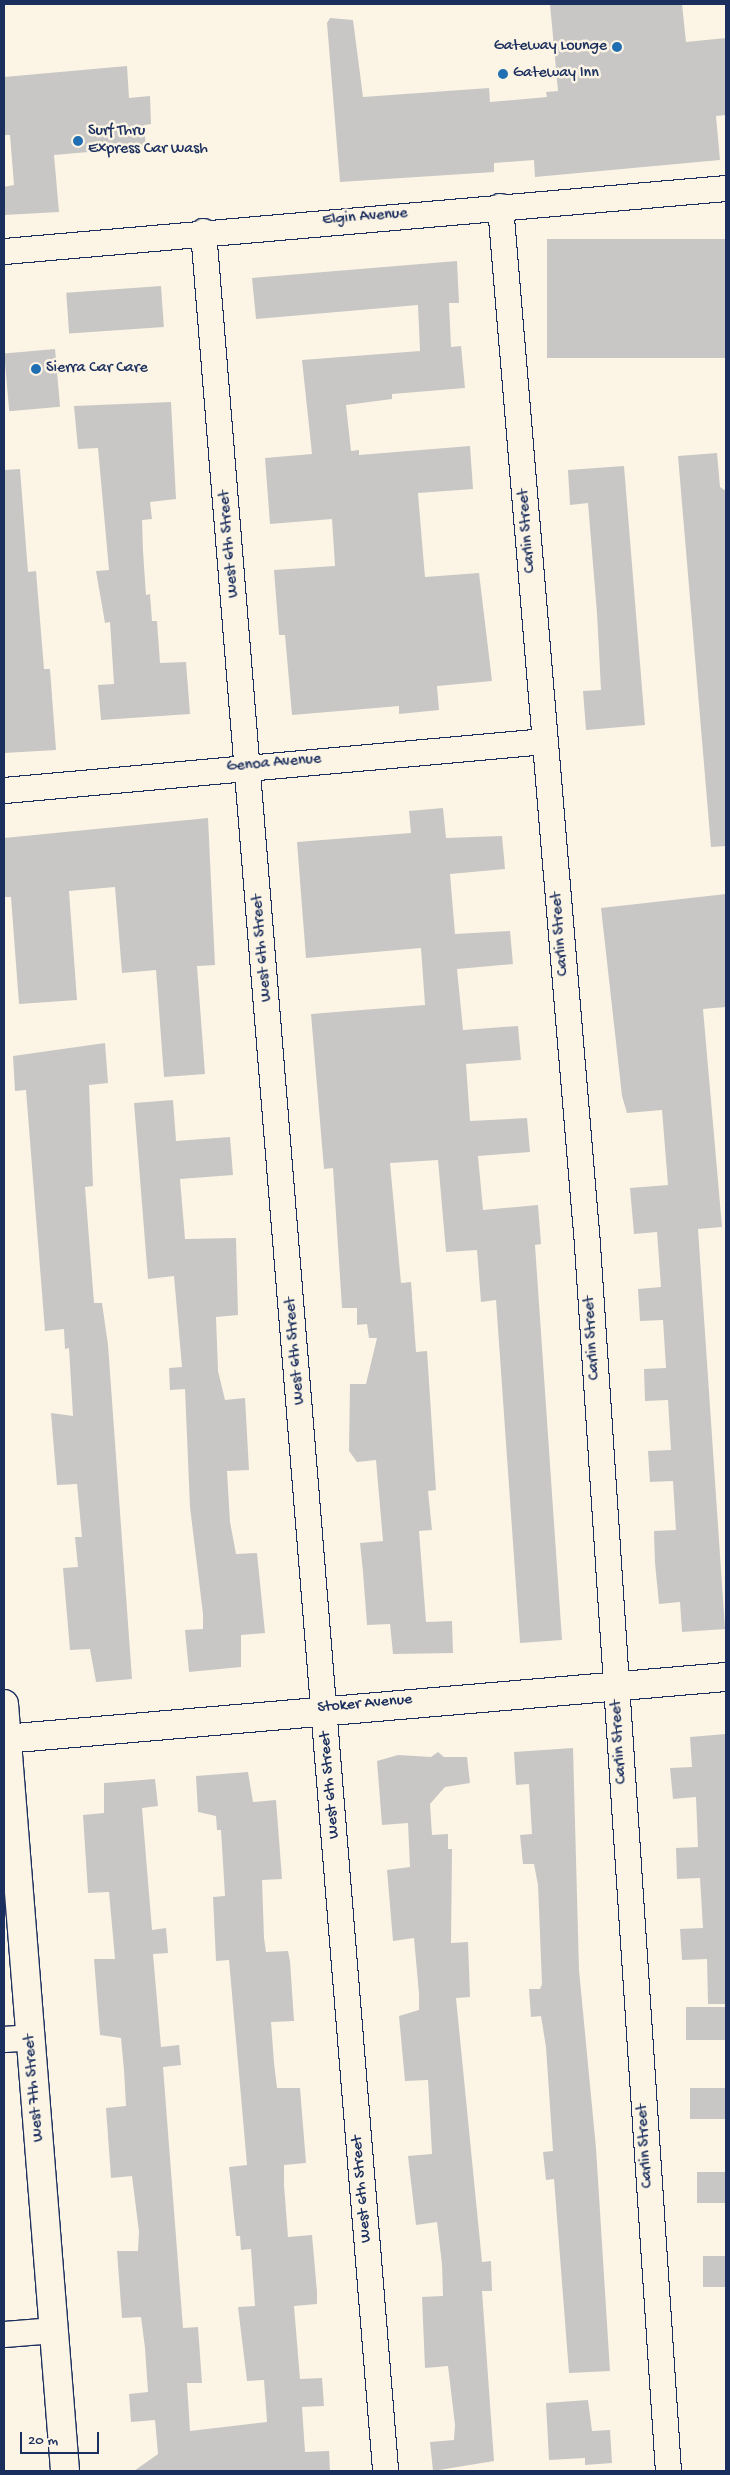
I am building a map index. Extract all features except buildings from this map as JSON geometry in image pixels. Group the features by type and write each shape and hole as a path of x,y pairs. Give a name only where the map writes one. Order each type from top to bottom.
{"main road":[{"name":"Stoker Avenue","path":"5,1739 325,1708 726,1677"},
{"name":"West 7th Street","path":"4,1704 5,1739 65,2471"}],"street":[{"name":"Elgin Avenue","path":"4,250 203,231 726,188"},
{"name":"Carlin Street","path":"500,206 586,1245 668,2471"},
{"name":"West 6th Street","path":"203,231 249,766 385,2471"},
{"name":"Genoa Avenue","path":"4,790 249,766 545,741"},
{"path":"4,2039 30,2037"},
{"path":"4,2334 54,2330"}],"place":[{"name":"Gateway Lounge","path":"617,47"},
{"name":"Gateway Inn","path":"503,74"},
{"name":"Surf Thru Express Car Wash","path":"78,141"},
{"name":"Sierra Car Care","path":"36,369"}]}
